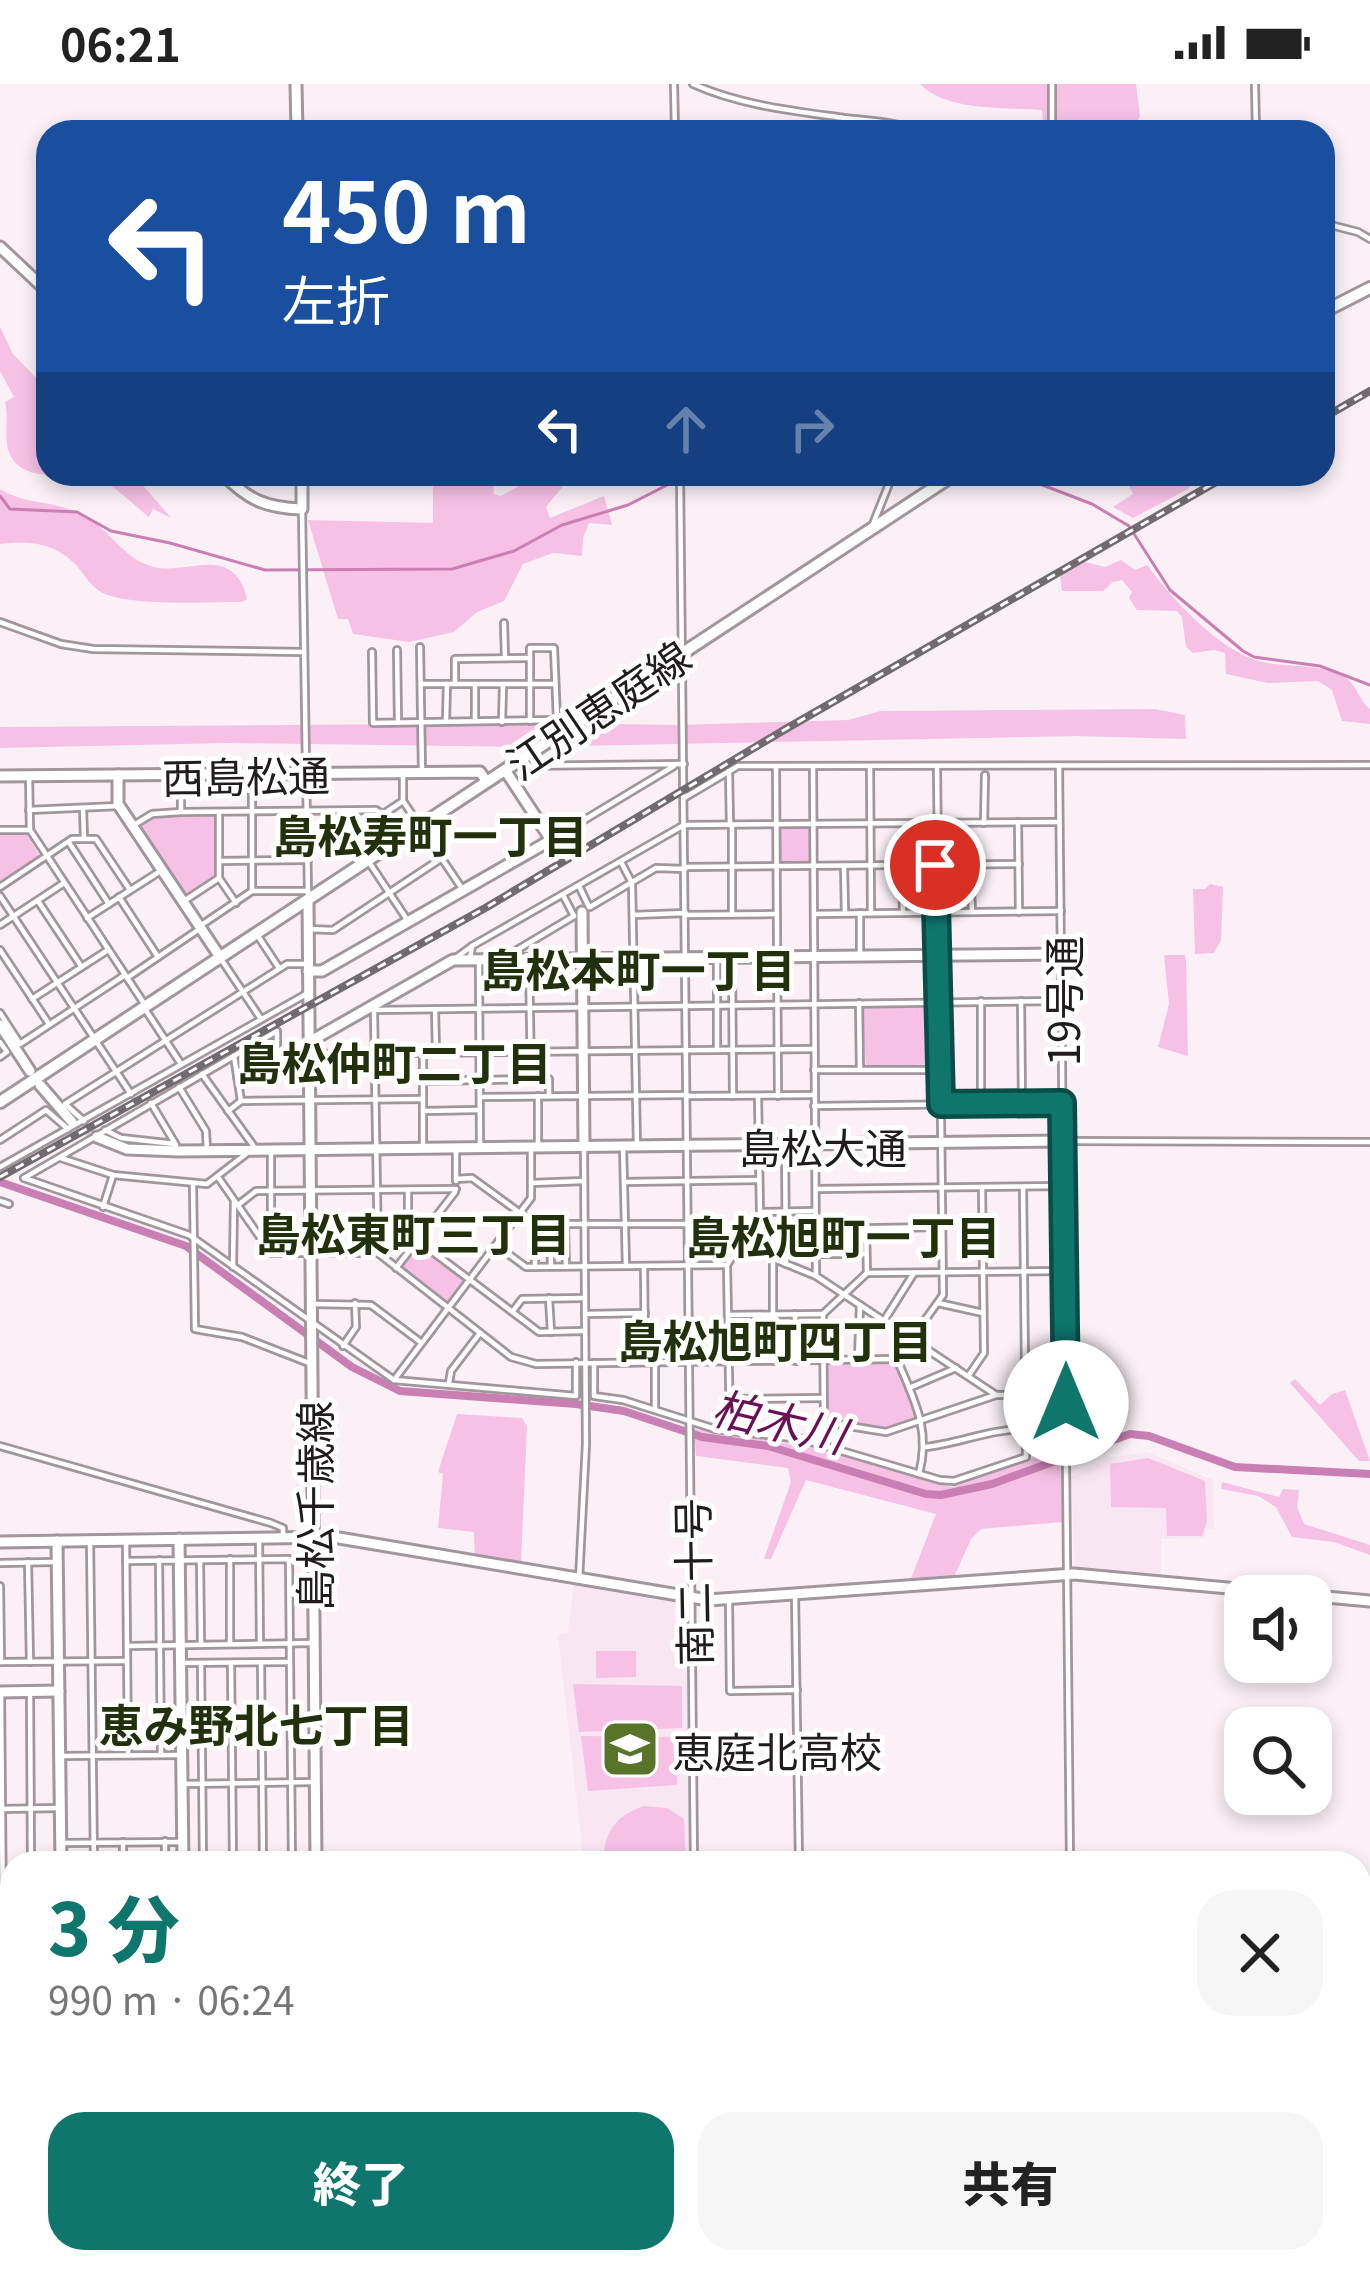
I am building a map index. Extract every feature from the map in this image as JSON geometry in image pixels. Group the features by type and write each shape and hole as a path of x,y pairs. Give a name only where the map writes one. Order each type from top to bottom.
{"main road":[{"path":"1335,309 1370,291"},
{"name":"江別恵庭線","path":"0,1102 308,895 508,768 560,725 937,486"}],"street":[{"path":"296,84 297,120"},
{"path":"674,84 675,120"},
{"path":"693,84 800,112 861,120"},
{"path":"1052,84 1052,120"},
{"path":"1255,84 1256,120"},
{"path":"1335,226 1370,239"},
{"path":"0,247 36,281"},
{"path":"234,486 264,506 302,509"},
{"path":"0,1013 20,1044 252,891 308,895 302,486"},
{"name":"南二十号","path":"680,486 694,1851"},
{"path":"870,531 888,486"},
{"path":"0,622 62,644 93,649 304,652"},
{"path":"504,622 505,658"},
{"path":"420,646 422,772"},
{"path":"372,652 373,723 560,725 554,647 530,648 530,722"},
{"path":"397,650 398,722"},
{"path":"446,722 455,659 530,658"},
{"path":"421,684 555,684"},
{"path":"475,684 475,722"},
{"path":"502,685 502,722"},
{"path":"74,1124 65,1104 279,968 286,964 322,970 675,764"},
{"path":"551,840 508,768 684,764"},
{"path":"684,798 738,766 1370,765"},
{"path":"776,767 778,1096"},
{"path":"813,767 816,1276"},
{"path":"897,1359 943,1295 937,767"},
{"name":"19号通","path":"1059,767 1070,1851"},
{"path":"870,768 871,913"},
{"path":"729,771 732,914"},
{"path":"403,772 404,801 463,890"},
{"name":"西島松通","path":"0,776 480,772 487,782"},
{"path":"252,773 252,891"},
{"path":"181,774 181,812"},
{"path":"118,775 121,806 261,1019"},
{"path":"983,823 985,775"},
{"path":"29,776 30,830 181,1064"},
{"path":"308,844 338,844 404,801"},
{"path":"83,806 84,838"},
{"path":"29,810 121,806"},
{"path":"134,825 152,814 181,812 376,810 382,814"},
{"path":"350,812 352,835 408,921"},
{"path":"219,813 219,878 236,903"},
{"path":"1018,822 1019,911"},
{"path":"309,1051 472,946 684,825 1059,822"},
{"path":"0,830 30,830"},
{"path":"0,887 68,842 84,838 96,839 130,890"},
{"path":"68,842 109,904"},
{"path":"308,929 333,930 442,858"},
{"path":"221,861 308,860"},
{"path":"621,862 632,883 637,1147"},
{"path":"970,864 972,912"},
{"path":"515,959 517,950 656,868 1019,864"},
{"path":"902,865 903,913"},
{"path":"844,866 845,914"},
{"path":"87,918 162,869"},
{"path":"184,901 219,878"},
{"path":"0,926 64,883"},
{"path":"579,886 585,1331 594,1396 655,1410 689,1425 815,1443 954,1481 1026,1456 1023,1187"},
{"name":"島松千歳線","path":"308,895 316,1851"},
{"path":"563,895 582,912"},
{"path":"0,896 131,1094"},
{"path":"119,897 158,957"},
{"path":"38,901 82,967"},
{"path":"814,914 1061,911"},
{"path":"633,915 778,914"},
{"path":"860,914 860,956"},
{"path":"256,934 279,968"},
{"path":"472,946 480,1148"},
{"path":"0,950 50,1024"},
{"path":"32,999 108,950"},
{"path":"453,960 1061,954"},
{"path":"717,957 718,1050"},
{"path":"733,957 733,1096"},
{"path":"529,959 531,1079"},
{"path":"0,977 13,969"},
{"path":"0,1167 308,993"},
{"path":"981,1001 981,1104"},
{"path":"1021,1001 1022,1103"},
{"path":"373,1008 1061,1001"},
{"path":"859,1003 860,1070"},
{"path":"373,1008 377,1253"},
{"path":"435,1009 436,1052"},
{"path":"0,1025 30,1070"},
{"path":"277,1056 277,1031 24,1178 195,1242 394,1380 576,1396 576,1362"},
{"path":"0,1042 7,1052 0,1057"},
{"path":"237,1077 277,1056 309,1051 814,1049"},
{"path":"423,1053 423,1149"},
{"path":"234,1056 241,1101"},
{"path":"814,1070 940,1070"},
{"path":"202,1074 253,1150"},
{"path":"423,1081 549,1079 549,1095"},
{"path":"40,1084 74,1124"},
{"path":"179,1088 206,1131 207,1150"},
{"path":"480,1097 814,1095"},
{"path":"394,1380 531,1198 538,1096"},
{"path":"730,1432 728,1265 760,1212 758,1096"},
{"path":"228,1111 241,1101 423,1099"},
{"path":"152,1103 177,1148"},
{"path":"814,1106 1062,1103"},
{"path":"0,1140 46,1110 74,1124"},
{"path":"423,1111 480,1110"},
{"path":"101,1134 127,1149 309,1150"},
{"path":"1063,1142 1370,1142"},
{"name":"島松大通","path":"309,1150 1063,1142"},
{"path":"785,1145 786,1264"},
{"path":"623,1147 626,1266"},
{"path":"396,1268 456,1189 455,1148"},
{"path":"61,1158 113,1175 193,1185 207,1184 253,1150"},
{"path":"271,1150 271,1253"},
{"path":"103,1207 113,1175"},
{"path":"218,1177 271,1253"},
{"path":"456,1180 472,1178 535,1225 688,1224 741,1245 816,1276 996,1395"},
{"path":"624,1182 759,1180"},
{"path":"531,1183 584,1181"},
{"path":"193,1185 195,1329 242,1336 312,1364"},
{"path":"815,1189 1064,1186"},
{"path":"969,1376 984,1353 982,1187"},
{"path":"236,1203 256,1191 456,1189"},
{"path":"408,1190 408,1232 417,1240 539,1332 585,1331"},
{"path":"0,1202 9,1204"},
{"path":"233,1267 236,1203"},
{"path":"760,1212 815,1211"},
{"path":"311,1224 377,1224"},
{"path":"535,1225 536,1267"},
{"path":"550,1225 551,1267"},
{"path":"565,1225 566,1266"},
{"path":"816,1229 942,1227"},
{"path":"866,1228 866,1273"},
{"path":"496,1245 526,1267 728,1265"},
{"path":"271,1253 377,1253 522,1362 897,1359"},
{"path":"816,1254 866,1254"},
{"path":"773,1258 773,1361"},
{"path":"644,1266 645,1362"},
{"path":"728,1315 823,1314 866,1273 1065,1271"},
{"path":"883,1321 914,1273"},
{"path":"549,1298 550,1333"},
{"path":"512,1312 522,1299 585,1298"},
{"path":"938,1303 983,1313"},
{"path":"311,1304 371,1305 421,1343"},
{"path":"343,1346 356,1327 355,1304"},
{"path":"858,1360 860,1305"},
{"path":"585,1314 645,1313"},
{"path":"795,1314 796,1361"},
{"path":"815,1443 824,1422 823,1314"},
{"path":"449,1386 451,1371 480,1333"},
{"path":"897,1359 921,1420 926,1447 919,1474"},
{"path":"655,1362 655,1410"},
{"path":"579,1580 590,1363"},
{"path":"909,1388 956,1368"},
{"path":"824,1422 886,1432 996,1395 1066,1394"},
{"path":"730,1399 823,1398"},
{"path":"926,1447 1024,1429"},
{"path":"0,1446 271,1522 283,1528 283,1538"},
{"path":"179,1538 183,1851"},
{"path":"259,1538 260,1644"},
{"path":"0,1542 332,1538 691,1599 1067,1574 1370,1601"},
{"path":"90,1540 94,1851"},
{"path":"126,1540 128,1755"},
{"path":"57,1541 61,1851"},
{"path":"230,1559 230,1645"},
{"path":"126,1561 289,1559 292,1851"},
{"path":"159,1560 161,1754"},
{"path":"200,1560 201,1645"},
{"path":"28,1562 30,1662"},
{"path":"0,1563 58,1562"},
{"path":"0,1586 1,1662 128,1661"},
{"path":"795,1594 799,1851"},
{"path":"729,1599 730,1691 797,1690"},
{"path":"127,1646 313,1643"},
{"path":"181,1663 290,1662"},
{"path":"201,1663 203,1851"},
{"path":"231,1663 233,1851"},
{"path":"260,1663 263,1851"},
{"path":"2,1851 1,1692 59,1691"},
{"path":"30,1692 32,1851"},
{"path":"60,1756 182,1755"},
{"path":"182,1784 314,1782"},
{"path":"1,1809 61,1808"},
{"path":"164,1841 164,1851"},
{"path":"123,1842 123,1851"},
{"path":"61,1843 183,1842"}],"shaded area":[{"path":"920,84 1136,84 1140,116 1138,120 1043,120 1042,110 961,104"},
{"path":"0,327 13,354 36,378 36,474 14,461 8,449 5,402 14,397 0,371"},
{"path":"110,486 143,486 171,518 153,509 149,517"},
{"path":"493,486 494,494 501,496 519,486 563,486 546,507 550,518 604,496 612,525 589,523 582,556 553,553 523,564 504,601 477,612 454,632 409,642 353,634 348,619 338,619 308,520 433,523 433,487"},
{"path":"1129,486 1190,486 1133,518 1113,507 1133,494"},
{"path":"0,489 78,512 135,558 154,567 228,569 241,582 247,599 159,602 105,594 51,548 0,544"},
{"path":"1121,560 1135,570 1147,565 1199,623 1247,657 1328,670 1347,679 1370,709 1370,724 1342,721 1332,690 1318,681 1268,683 1226,674 1225,653 1193,653 1186,647 1177,611 1137,610 1122,580 1103,591 1062,591 1060,576 1085,562 1105,567"},
{"path":"1155,709 1185,715 1186,739 1077,736 525,747 228,743 0,748 0,727 677,725 848,720 881,711"},
{"path":"216,816 218,874 184,897 139,827 153,817"},
{"path":"781,827 811,827 809,863 779,863"},
{"path":"0,833 26,833 40,856 0,882"},
{"path":"1210,884 1223,887 1221,940 1214,953 1195,954 1193,889"},
{"path":"1164,955 1185,955 1188,1056 1158,1047 1169,1004"},
{"path":"933,1005 936,1064 866,1067 861,1007"},
{"path":"419,1244 466,1279 448,1303 401,1267"},
{"path":"896,1363 916,1417 886,1429 827,1419 826,1364"},
{"path":"1295,1379 1320,1405 1345,1390 1370,1461 1359,1461 1290,1383"},
{"path":"457,1414 522,1418 527,1426 521,1563 475,1558 474,1532 438,1528 443,1474 438,1472"},
{"path":"694,1429 810,1447 952,1487 1038,1456 1040,1432 1059,1431 1063,1522 981,1529 971,1539 954,1577 910,1581 936,1514 806,1480 771,1559 764,1559 791,1482 788,1468 696,1456"},
{"path":"1147,1452 1213,1480 1214,1529 1206,1529 1205,1538 1161,1539 1161,1574 1075,1567 1071,1477 1108,1458"},
{"path":"1148,1458 1205,1481 1207,1522 1202,1536 1167,1536 1166,1508 1111,1507 1110,1464"},
{"path":"1222,1482 1279,1497 1283,1489 1299,1490 1297,1507 1304,1524 1370,1545 1370,1555 1334,1542 1292,1537 1276,1507 1258,1496 1221,1489"},
{"name":"恵庭北高校","path":"574,1583 687,1601 689,1851 583,1851 558,1635 568,1633"},
{"path":"596,1651 636,1651 636,1677 596,1678"},
{"path":"573,1684 682,1686 682,1728 579,1732"},
{"path":"581,1736 678,1737 677,1785 588,1791"},
{"path":"644,1806 667,1808 684,1819 685,1851 605,1851 613,1827"}],"waterway":[{"path":"0,496 10,509 77,512 111,531 265,570 452,569 514,551 562,525 628,505 665,486"},
{"path":"1045,486 1092,504 1129,526 1170,590 1243,651 1254,657 1320,666 1370,685"},
{"name":"柏木川","path":"0,1182 186,1246 352,1367 400,1391 624,1411 702,1437 768,1446 926,1494 992,1484 1130,1434 1149,1436 1235,1467 1370,1474"}],"tunnel":[{"path":"72,1122 97,1137"}],"railway":[{"path":"1335,411 1370,391"},
{"path":"0,1177 487,907 1209,486"}],"place":[{"name":"恵庭北高校","path":"630,1749"}],"district":[{"name":"島松寿町一丁目","path":"430,833"},
{"name":"島松本町一丁目","path":"638,967"},
{"name":"島松仲町二丁目","path":"394,1060"},
{"name":"島松東町三丁目","path":"413,1231"},
{"name":"島松旭町一丁目","path":"843,1234"},
{"name":"島松旭町四丁目","path":"775,1338"},
{"name":"恵み野北七丁目","path":"256,1722"}],"route":[{"path":"935,865 941,1104 1062,1103 1066,1403"}]}
